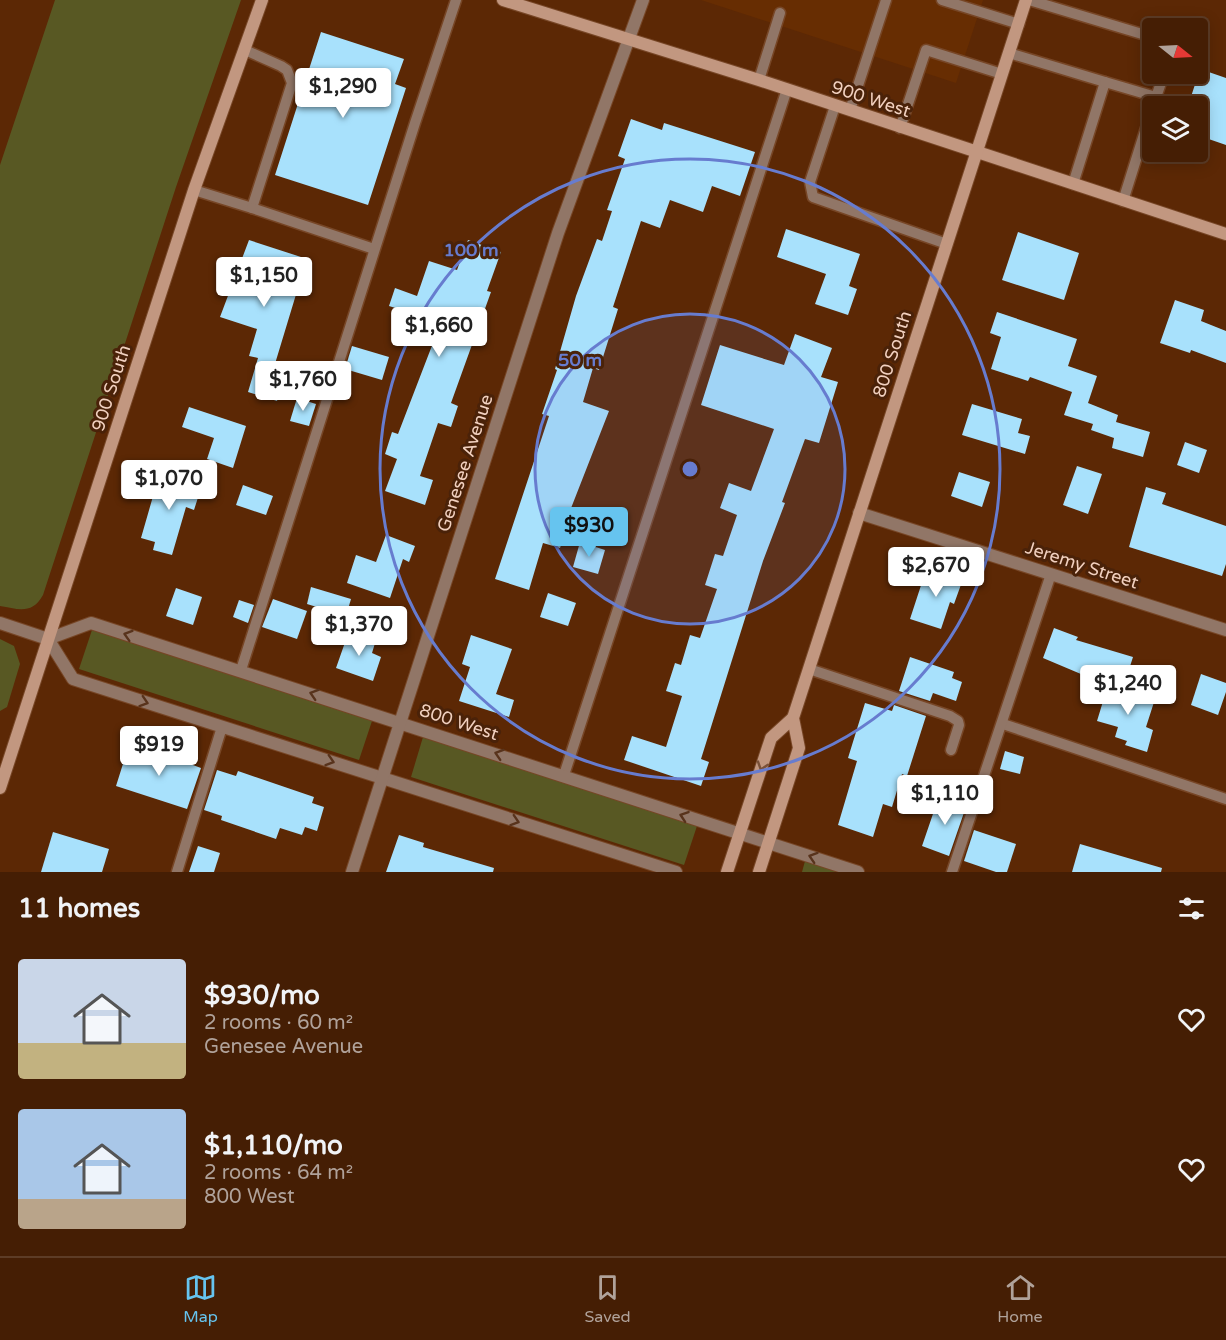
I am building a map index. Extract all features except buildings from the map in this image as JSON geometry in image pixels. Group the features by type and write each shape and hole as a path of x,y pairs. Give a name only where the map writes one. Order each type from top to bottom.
{"street":[{"name":"900 South","path":"0,788 194,190 261,0"},
{"name":"900 West","path":"503,0 787,89 1226,234"},
{"name":"Genesee Avenue","path":"352,872 558,233 643,0"},
{"name":"800 South","path":"759,872 798,748 793,718 976,153 1028,0"},
{"name":"Jeremy Street","path":"860,513 1226,630"},
{"path":"0,623 48,639 73,679 676,872"},
{"name":"800 West","path":"48,639 91,623 858,872"},
{"name":"800 South","path":"727,872 771,738 793,718"}],"lane":[{"path":"241,670 374,249 456,0"},
{"path":"850,110 886,0"},
{"path":"942,0 1019,24"},
{"path":"1028,0 1142,34"},
{"path":"759,80 780,13"},
{"path":"245,50 282,66 287,70 292,83 252,208"},
{"path":"900,128 926,50 1002,74"},
{"path":"1009,53 1105,82 1142,99"},
{"path":"1073,184 1105,82"},
{"path":"564,775 787,89"},
{"path":"835,106 810,182 813,197 947,244"},
{"path":"1123,201 1142,142"},
{"path":"194,190 374,249"},
{"path":"952,872 1051,574"},
{"path":"809,669 950,716 958,721 959,725 951,750"},
{"path":"1002,724 1226,799"},
{"path":"177,872 222,727"}],"shaded area":[{"path":"55,0 241,0 176,187 43,595 34,606 19,609 0,606 0,165"},
{"path":"701,0 983,0 956,83"},
{"path":"92,630 372,721 359,760 79,669"},
{"path":"0,639 14,646 20,664 7,707 0,711"},
{"path":"423,737 697,826 684,865 411,777"},
{"path":"805,861 839,872 802,872"}]}
